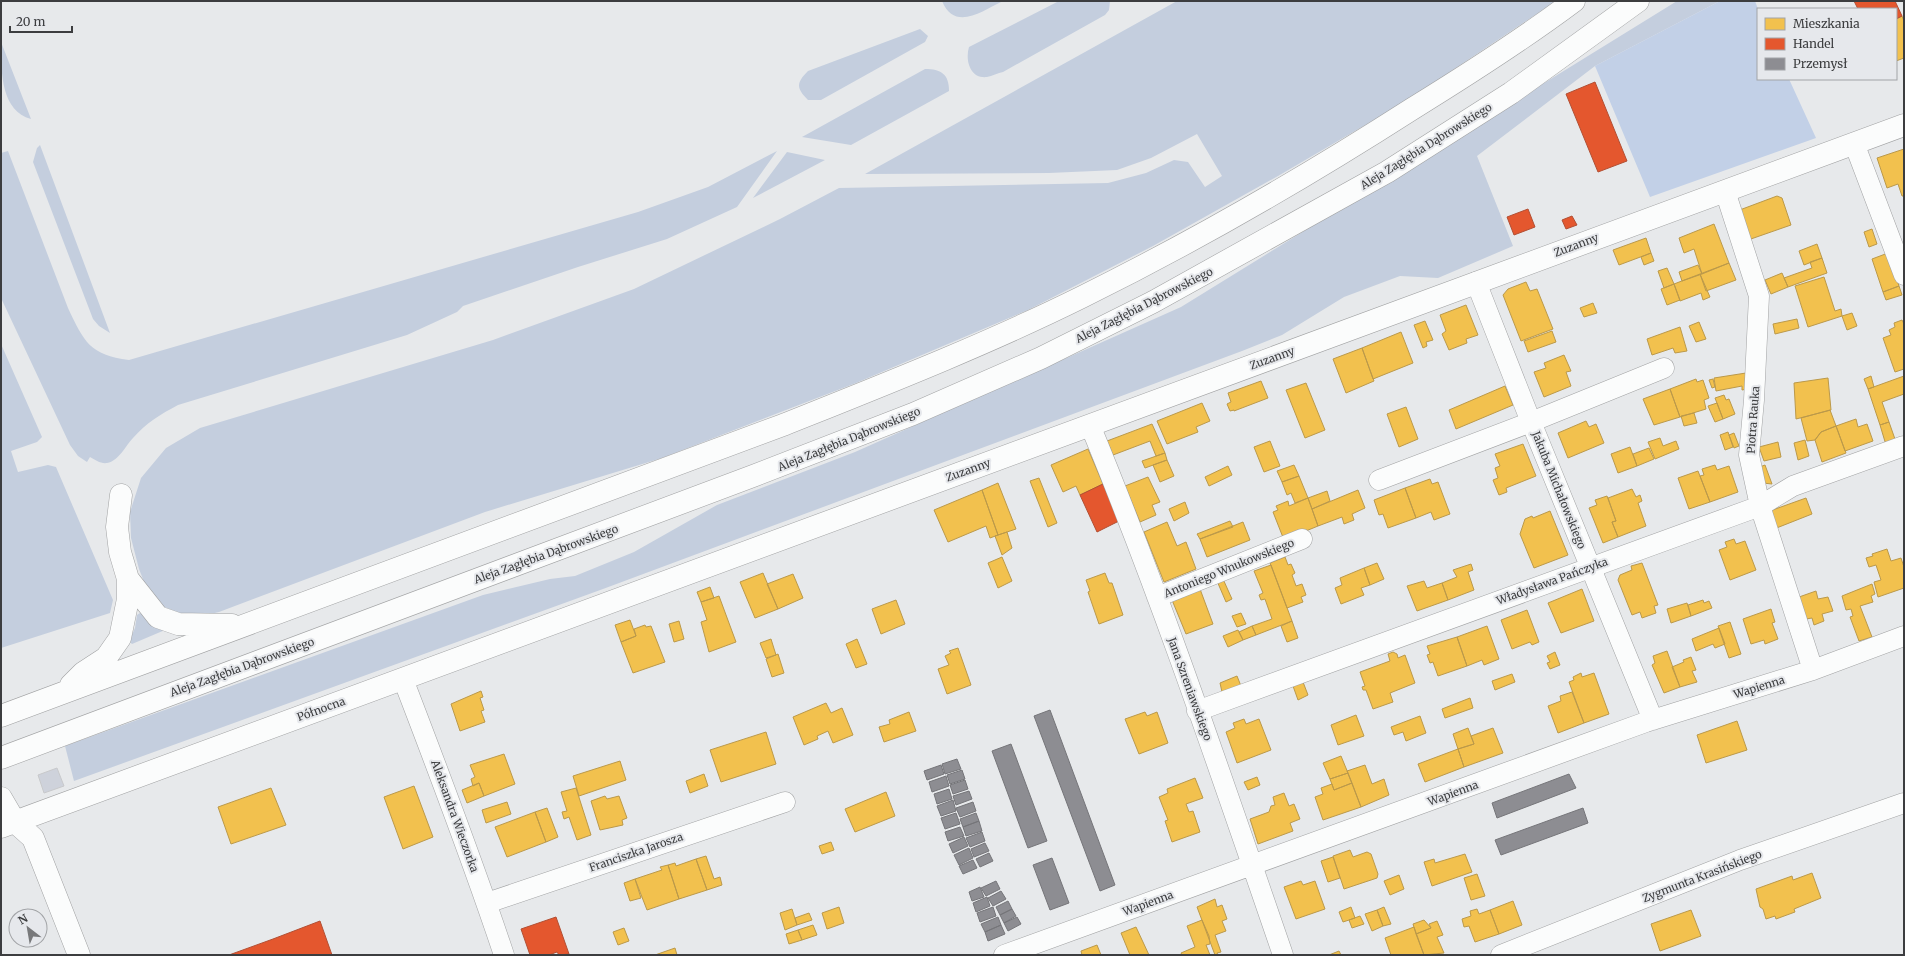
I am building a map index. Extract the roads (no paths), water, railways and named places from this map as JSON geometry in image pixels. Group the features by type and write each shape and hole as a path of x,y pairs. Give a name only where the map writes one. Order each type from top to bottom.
{"main road":[{"path":"1,716 783,425 900,378 1082,297 1226,221 1369,137 1475,69 1574,1"},
{"name":"Aleja Zagłębia Dąbrowskiego","path":"2,763 761,474 913,414 1041,358 1154,302 1387,172 1511,93 1638,1"},
{"name":"Zuzanny","path":"640,591 1904,125"},
{"path":"62,694 83,673 106,658 120,638 128,599 128,579 120,552 118,527 121,496"},
{"path":"128,579 158,617 178,624 245,626"},
{"name":"Północna","path":"8,824 640,591"},
{"path":"1,798 8,824 33,838 79,955"}],"street":[{"path":"1854,143 1904,275"},
{"name":"Piotra Rauka","path":"1725,191 1759,296 1754,400 1749,456 1760,506 1813,670"},
{"name":"Jakuba Michałowskiego","path":"1476,282 1531,422 1653,720"},
{"path":"1379,480 1531,422 1664,368"},
{"name":"Jana Szreniawskiego","path":"1090,425 1157,597 1253,865 1283,955"},
{"name":"Władysława Pańczyka","path":"1197,711 1590,566 1760,506 1793,486 1904,446"},
{"name":"Antoniego Wnukowskiego","path":"1157,597 1302,539"},
{"name":"Wapienna","path":"1004,955 1653,720 1813,670 1904,636"},
{"name":"Aleksandra Wieczorka","path":"403,679 423,727 487,903 504,955"},
{"name":"Franciszka Jarosza","path":"487,903 785,802"},
{"name":"Zygmunta Krasińskiego","path":"1502,955 1740,860 1904,802"}]}
